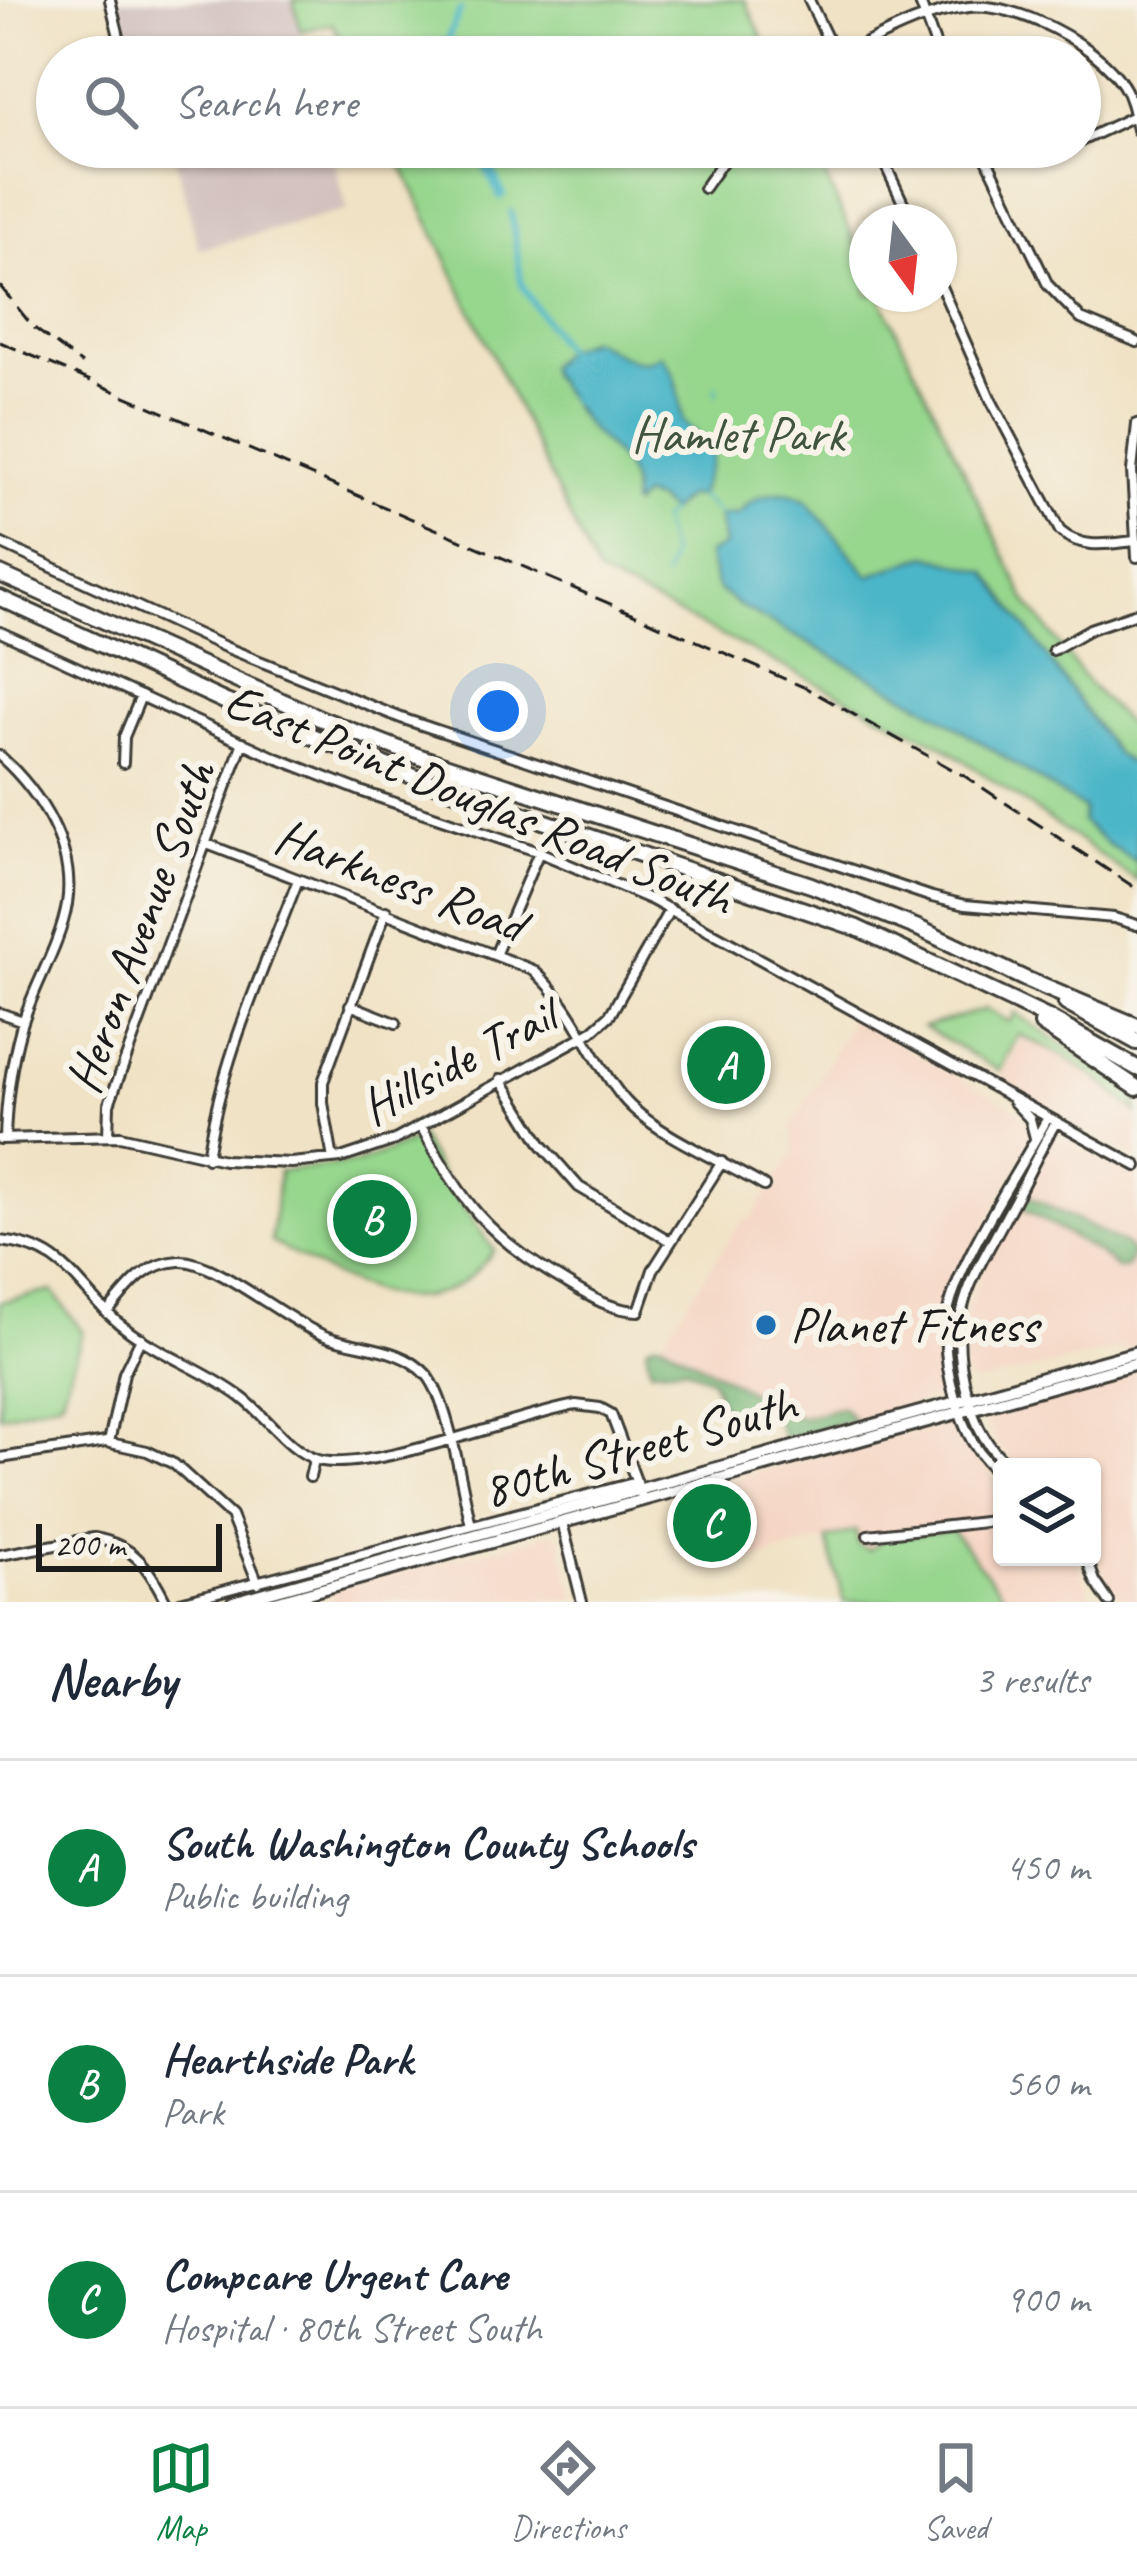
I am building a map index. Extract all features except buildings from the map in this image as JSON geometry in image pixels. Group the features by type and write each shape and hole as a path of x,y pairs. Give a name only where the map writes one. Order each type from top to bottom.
{"highway":[{"path":"0,574 322,719 420,757 812,885 1137,1026"},
{"path":"0,598 226,702 417,778 785,901 939,964 1137,1068"},
{"path":"939,964 1067,1039 1137,1088"},
{"path":"1025,979 1137,1042"}],"main road":[{"name":"80th Street South","path":"233,1602 560,1518 640,1491 1137,1352"},
{"name":"80th Street South","path":"963,1404 1137,1363"},
{"name":"80th Street South","path":"275,1602 321,1582"},
{"path":"321,1582 327,1602"}],"street":[{"path":"110,0 119,36"},
{"path":"809,0 827,36"},
{"path":"919,0 932,36"},
{"path":"882,36 925,16 971,7 996,7 1064,36"},
{"path":"1101,62 1126,88 1137,130"},
{"path":"1101,132 1136,116"},
{"path":"704,188 718,168"},
{"path":"887,168 904,204"},
{"path":"991,168 1048,284 1082,320 1137,342"},
{"path":"952,312 991,400 1060,532 1090,545 1134,542"},
{"path":"1137,424 1132,470 1137,557"},
{"path":"0,543 323,688 530,762 932,897 965,905 1114,918 1137,925"},
{"path":"1054,650 1090,629 1137,613"},
{"name":"East Point Douglas Road South","path":"0,632 363,792 539,852 670,909 1137,1166"},
{"path":"123,763 124,737 140,696"},
{"name":"Heron Avenue South","path":"107,1136 109,1104 243,742"},
{"path":"0,756 41,805 57,833 69,878 67,908 23,1021 8,1084 2,1139"},
{"name":"Harkness Road","path":"207,844 533,970 564,1000 622,1097 639,1113 764,1186"},
{"path":"496,952 539,852"},
{"path":"208,1158 215,1102 298,880"},
{"name":"Hillside Trail","path":"2,1139 137,1138 208,1158 291,1163 365,1152 585,1035 610,1015 670,909"},
{"path":"333,1159 323,1082 386,911"},
{"path":"350,1005 396,1024"},
{"path":"0,1013 23,1021"},
{"path":"501,1079 542,1145 579,1187 670,1241"},
{"path":"1003,1092 1029,1117 1035,1142"},
{"path":"993,1467 974,1448 945,1346 952,1298 1035,1142 1052,1120"},
{"path":"1002,1458 984,1439 963,1404 957,1336 964,1296 1052,1120"},
{"path":"421,1126 449,1180 506,1244 525,1260 612,1308 639,1311 646,1285 670,1241 722,1162"},
{"path":"0,1241 26,1243 51,1253 107,1312 141,1338 240,1396 314,1460 356,1460 576,1405 611,1414 640,1491"},
{"path":"107,1312 145,1270 191,1261 325,1336 369,1346 416,1365 440,1397 471,1525"},
{"path":"109,1442 124,1373 141,1338"},
{"path":"0,1458 109,1442 147,1451 174,1465 216,1501 240,1532 258,1583"},
{"path":"310,1477 314,1460"},
{"name":"80th Street South","path":"180,1602 471,1525 640,1491"},
{"path":"560,1518 582,1602"},
{"path":"868,1535 993,1521"},
{"path":"0,1555 94,1538 108,1540 136,1553 166,1602"},
{"path":"1089,1566 1109,1602"}],"shaded area":[{"path":"119,0 293,0 302,36 128,36"},
{"path":"178,168 336,168 347,210 199,249"},
{"path":"847,1015 1017,1110 1027,1119 1030,1140 947,1302 938,1335 944,1395 786,1443 779,1420 659,1344 744,1218 750,1221 794,1152 791,1128 851,1022"},
{"path":"1027,1027 1062,1047 1137,1106 1137,1160 998,1082"},
{"path":"1054,1133 1137,1171 1137,1345 973,1384 965,1375 962,1357 964,1315 994,1246"},
{"path":"1137,1371 1137,1602 1122,1602 1100,1566 1101,1458 1009,1458 982,1417 985,1410"},
{"path":"953,1423 993,1476 993,1566 1080,1566 1093,1602 1008,1602 882,1538 877,1547 864,1549 855,1532 709,1572 688,1492 820,1453"},
{"path":"554,1533 576,1600 333,1602 333,1590"}],"green space":[{"path":"293,0 745,0 761,36 339,36 333,24 301,31"},
{"name":"Hamlet Park","path":"403,168 822,168 849,228 849,312 888,312 1026,600 1087,682 1137,734 1137,881 942,745 597,574"},
{"path":"986,1009 1009,1022 1015,1013 1137,1094 1137,1113 1082,1068 1018,1035 1000,1071 923,1027"},
{"path":"420,1138 494,1250 469,1277 443,1293 415,1298 386,1295 357,1286 271,1242 279,1171 358,1163"},
{"path":"1025,1194 1124,1244 1133,1253 1126,1268 1117,1268 1019,1206"},
{"path":"52,1291 83,1332 61,1400 0,1416 0,1302"},
{"path":"662,1342 793,1416 842,1407 854,1420 784,1440 769,1414 725,1413 711,1379 684,1367 650,1369 646,1347"},
{"path":"952,1530 1009,1602 844,1602 827,1539 856,1531 857,1544 869,1550 886,1537"}],"water":[{"path":"590,339 635,360 644,362 661,355 667,363 678,387 683,422 712,454 699,496 687,496 670,512 642,496 631,504 625,468 549,373 548,366 564,350"},
{"path":"787,493 806,500 869,576 928,555 987,572 1116,754 1137,768 1137,862 1082,822 1084,809 928,708 738,605 717,588 708,554 724,546 719,516 739,514 760,498"}],"waterway":[{"path":"449,36 460,10"},
{"path":"486,168 500,197"},
{"path":"491,168 503,195"},
{"path":"511,212 522,286 564,350"},
{"path":"716,386 716,394"},
{"path":"699,496 720,515"},
{"path":"665,577 671,555 661,520 670,512"}],"railway":[{"path":"0,286 33,327 82,364"},
{"path":"0,342 806,688 966,777 1137,889"}],"place":[{"name":"South Washington County Schools","path":"726,1065"},
{"name":"Hearthside Park","path":"372,1219"},
{"name":"Planet Fitness","path":"766,1325"},
{"name":"Compcare Urgent Care","path":"712,1523"}]}
